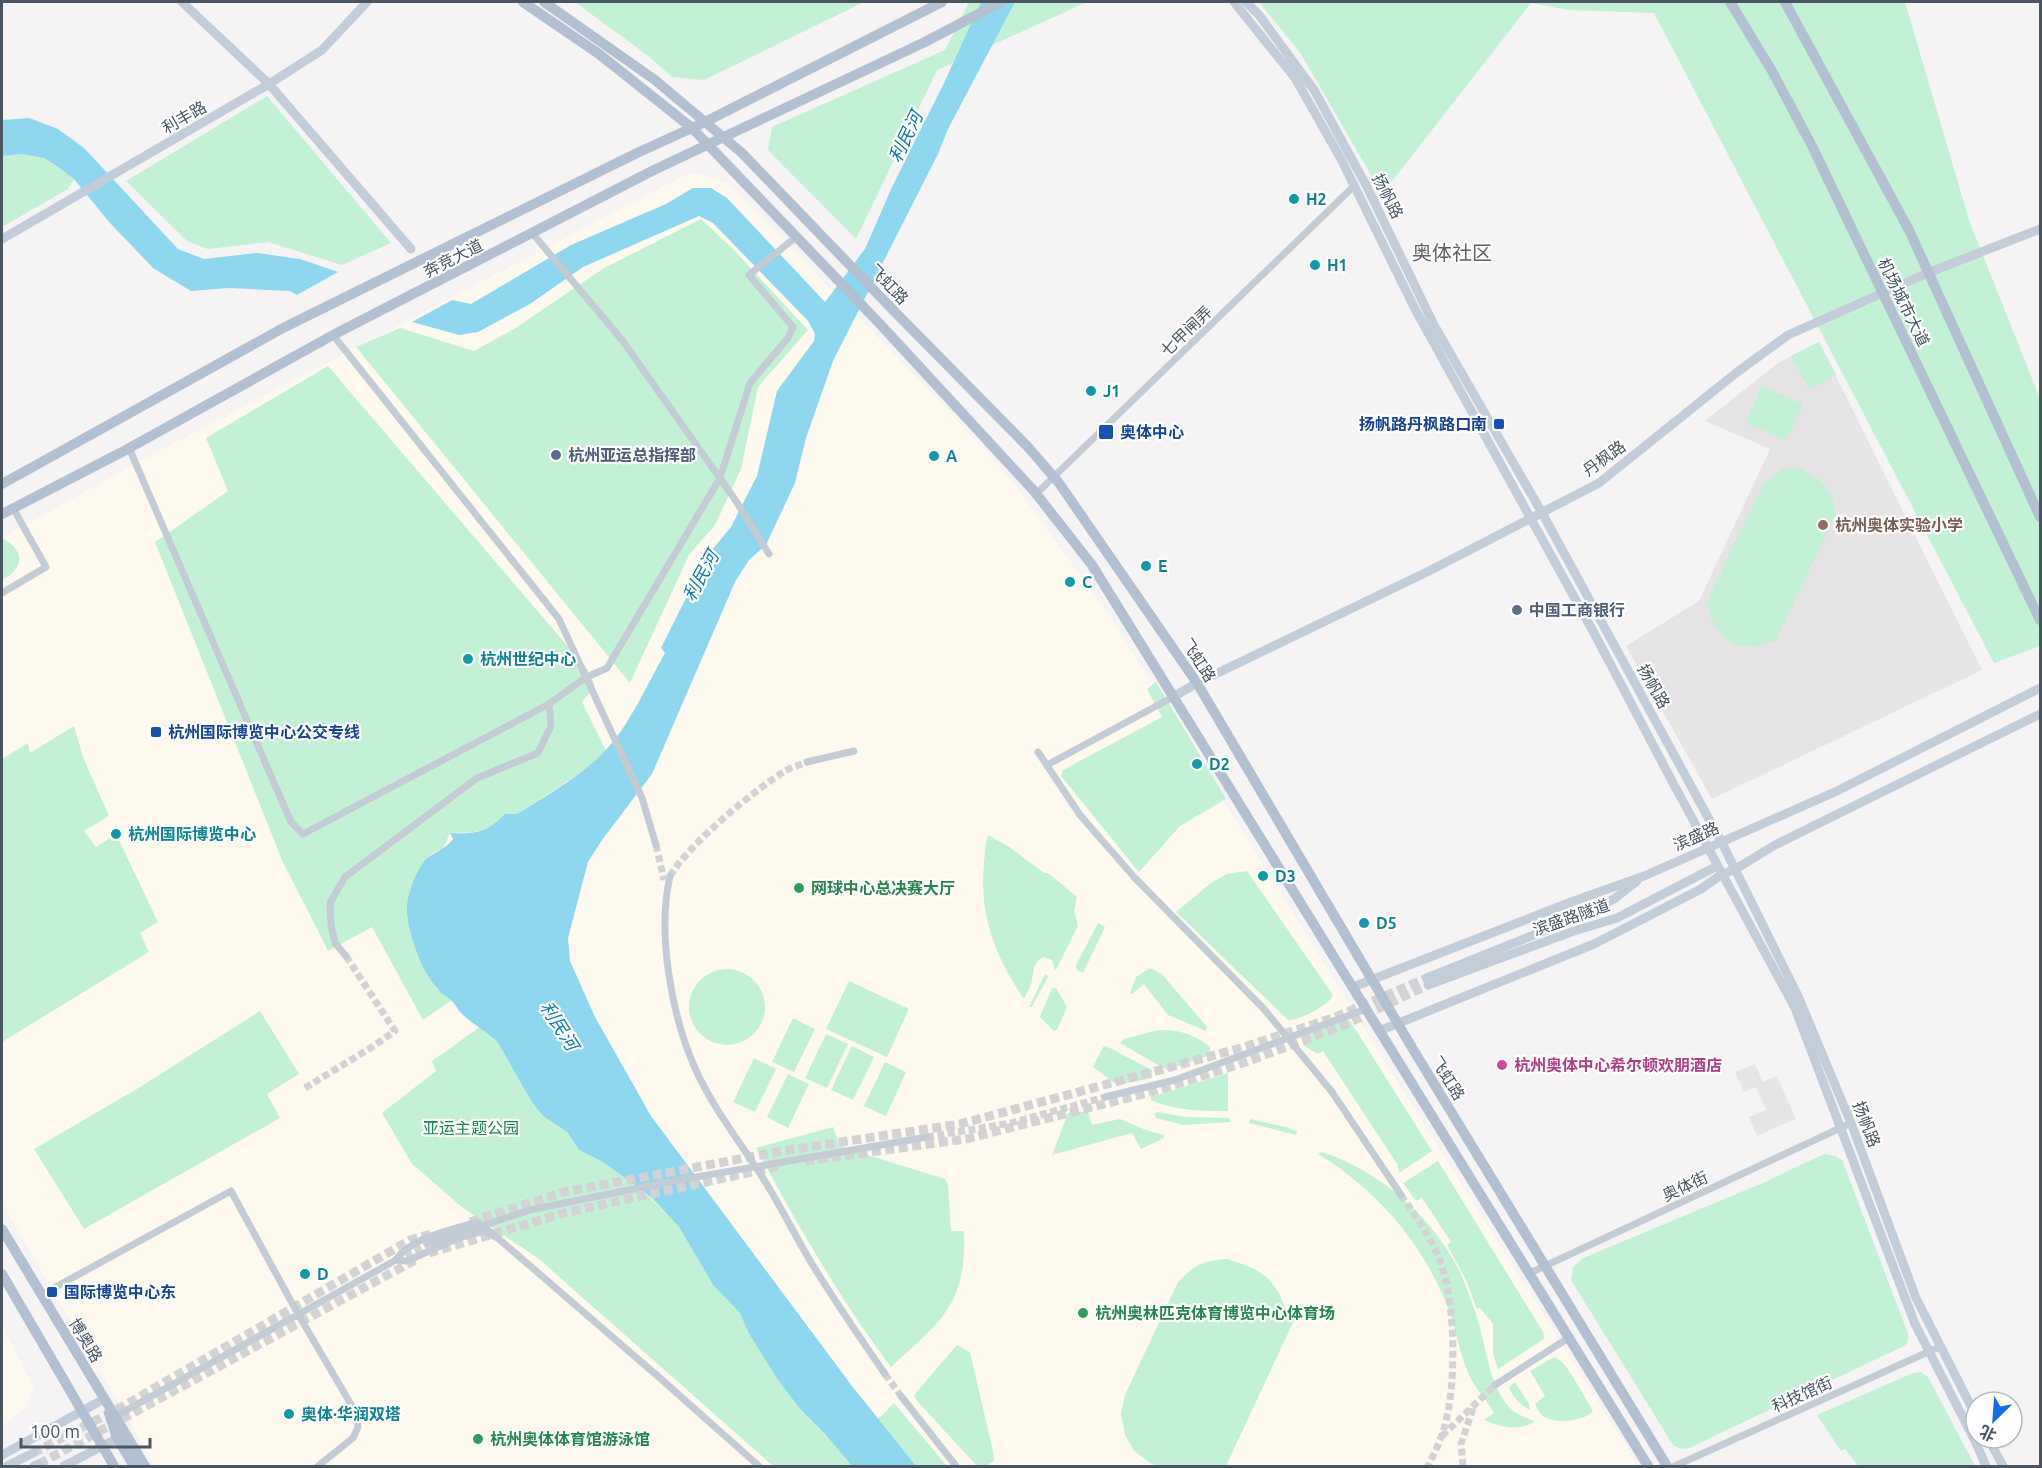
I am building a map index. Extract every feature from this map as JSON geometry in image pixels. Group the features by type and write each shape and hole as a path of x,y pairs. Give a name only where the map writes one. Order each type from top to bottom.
{"main road":[{"path":"182,2 269,84 411,249"},
{"name":"利丰路","path":"2,238 269,84 322,50 367,2"},
{"name":"飞虹路","path":"523,2 599,54 692,128 880,324 1036,494 1092,565 1378,1031 1570,1337 1648,1467"},
{"name":"飞虹路","path":"544,2 655,80 723,136 1028,447 1054,478 1108,552 1197,683 1398,1025 1667,1467"},
{"name":"奔竞大道","path":"2,484 283,328 544,198 705,122 942,2"},
{"name":"奔竞大道","path":"2,514 129,448 333,335 723,136 926,42 1001,2"},
{"path":"1234,2 1295,78 1354,186 1415,309 1594,633 1795,1008 1915,1324 1986,1467"},
{"name":"扬帆路","path":"1246,2 1259,15 1314,90 1366,185 1434,326 1541,511 1721,841 1797,996 1851,1123 1916,1298 1964,1394"},
{"name":"机场城市大道","path":"1730,2 1772,71 1812,146 2040,620"},
{"name":"机场城市大道","path":"1785,2 1930,272 2040,517"},
{"name":"丹枫路","path":"1173,697 1197,683 1429,571 1599,483 1736,373 1788,336 1930,272 2040,229"},
{"name":"滨盛路","path":"1353,987 1644,876 1837,790 2040,688"},
{"path":"1378,1031 1398,1025 1465,995 1594,944 1701,889 1720,870 1734,870 1775,845 2040,714"},
{"name":"滨盛路隧道","path":"1644,876 1614,899 1581,916 1428,982 1617,918 1720,870"},
{"name":"博奥路","path":"2,1229 116,1416 122,1436 145,1467"},
{"path":"2,1274 114,1467"},
{"path":"2,1455 104,1399 134,1467"},
{"path":"63,1467 122,1436"},
{"path":"1994,1450 2003,1467"},
{"path":"7,1467 33,1453"}],"street":[{"name":"七甲闸弄","path":"1036,494 1354,186"},
{"path":"533,234 622,340 734,498 769,554"},
{"path":"129,448 291,822 303,834 549,704 585,678 607,668 720,478 750,383 788,338 793,327 749,275 796,237"},
{"path":"333,335 559,620 642,798 656,845"},
{"path":"2,593 46,567 13,508"},
{"path":"1047,765 1173,697"},
{"path":"346,956 336,943 331,925 330,903 345,877 477,778 538,753 551,726 549,704"},
{"path":"807,762 854,751"},
{"path":"1038,752 1080,815 1134,877 1264,1009 1288,1038 1332,1092 1401,1195"},
{"path":"667,881 664,918 665,952 681,1026 695,1067 710,1097 769,1188 812,1264 885,1374"},
{"path":"1105,1097 1175,1080 1366,1009"},
{"name":"奥体街","path":"1530,1273 1851,1123"},
{"path":"428,1244 530,1210 673,1181 927,1137"},
{"path":"41,1295 231,1191 298,1314 356,1413 358,1427 352,1438 318,1467"},
{"path":"116,1416 396,1260 402,1250 421,1241 478,1222 662,1379 759,1467"},
{"path":"396,1260 407,1261 456,1239 484,1231 499,1239"},
{"path":"1496,1385 1570,1337"},
{"name":"科技馆街","path":"1675,1467 1939,1347"},
{"path":"901,1396 956,1467"}],"shaded area":[{"path":"699,174 729,184 953,415 1012,481 1110,616 1638,1466 155,1466 2,1203 2,538 140,461 683,176"},
{"name":"杭州奥体实验小学","path":"1819,342 1982,670 1712,799 1626,646 1699,601 1770,449 1705,421 1778,363"},
{"path":"1755,1064 1763,1082 1777,1076 1796,1119 1757,1136 1749,1117 1766,1110 1756,1087 1744,1092 1735,1072"},
{"path":"2,1326 34,1388 26,1408 2,1426"}],"green space":[{"path":"575,2 864,2 704,80 672,77 647,55"},
{"path":"969,2 1087,2 937,70 856,239 768,150 772,127 945,50"},
{"path":"1259,2 1905,2 1969,220 2040,399 2040,646 1994,663 1654,13 1568,10 1531,3 1382,194 1301,54"},
{"path":"267,96 391,243 342,265 268,242 208,249 187,241 126,181"},
{"path":"22,154 44,158 74,179 68,189 2,227 2,156"},
{"path":"701,219 733,249 808,330 758,387 741,469 715,525 689,555 630,683 356,347 400,328 474,351 514,329 604,268"},
{"path":"1819,342 1836,375 1809,389 1791,356"},
{"name":"杭州世纪中心","path":"328,366 588,670 595,686 582,702 606,751 585,770 517,814 505,814 480,831 450,833 443,849 432,853 421,866 413,885 410,930 423,965 437,989 452,1000 423,1020 372,927 328,951 282,860 155,542 228,491 206,438"},
{"path":"1762,386 1803,404 1786,441 1746,423"},
{"path":"1801,468 1825,486 1832,498 1836,514 1775,641 1742,647 1720,633 1707,601 1763,485 1781,469"},
{"path":"2,538 15,548 19,559 15,570 2,580"},
{"path":"1156,682 1226,799 1180,826 1139,872 1061,776 1063,770 1162,717 1147,689"},
{"path":"74,726 83,757 109,816 84,831 96,847 116,834 158,922 140,933 149,952 2,1042 2,759 28,743 30,753"},
{"path":"988,835 1008,846 1044,873 1048,873 1077,897 1074,910 1078,926 1057,968 1055,970 1052,960 1043,957 1040,959 1034,967 1031,985 1024,999 997,951 987,918 983,882"},
{"path":"1247,871 1333,995 1326,1003 1299,1018 1288,1020 1176,912 1211,883 1227,874"},
{"path":"1098,923 1105,927 1083,973 1076,969 1076,965"},
{"path":"1150,968 1162,974 1207,1027 1206,1031 1168,1015 1144,984 1132,994 1130,993 1136,977"},
{"path":"727,969 741,972 754,980 762,993 765,1007 762,1021 754,1034 741,1042 727,1045 713,1042 700,1034 692,1021 689,1007 692,993 700,980 713,972"},
{"path":"1045,974 1048,976 1047,979 1032,1007 1029,1007"},
{"path":"849,981 909,1009 887,1057 826,1029"},
{"path":"1052,988 1056,988 1067,1007 1057,1030 1054,1031 1040,1017"},
{"path":"260,1011 299,1074 267,1094 280,1118 84,1229 34,1149 140,1087"},
{"path":"793,1018 815,1029 794,1072 772,1062"},
{"path":"1349,1019 1432,1151 1399,1173 1397,1164 1323,1051 1318,1054 1303,1045 1304,1035"},
{"name":"亚运主题公园","path":"480,1027 498,1043 531,1101 543,1116 567,1132 579,1150 603,1162 651,1198 679,1227 713,1285 740,1313 748,1332 801,1410 852,1466 773,1466 539,1259 463,1208 412,1164 382,1113 436,1071 432,1061"},
{"path":"1158,1030 1172,1030 1192,1036 1210,1047 1210,1055 1167,1070 1120,1043 1124,1039"},
{"path":"826,1034 848,1044 827,1088 805,1078"},
{"path":"852,1046 874,1057 853,1100 831,1090"},
{"path":"1106,1046 1152,1070 1152,1078 1117,1085 1093,1067 1103,1047"},
{"path":"754,1058 776,1069 755,1112 733,1102"},
{"path":"885,1062 906,1072 886,1116 864,1106"},
{"path":"1228,1073 1228,1111 1179,1108 1151,1100 1151,1097"},
{"path":"788,1074 809,1084 788,1128 767,1117"},
{"path":"1088,1111 1092,1125 1120,1119 1164,1135 1164,1138 1141,1149 1132,1133 1052,1155 1068,1113"},
{"path":"1157,1112 1187,1117 1229,1118 1231,1122 1183,1125 1156,1118"},
{"path":"1250,1119 1286,1127 1297,1131 1296,1135 1249,1123"},
{"path":"833,1127 839,1143 845,1148 945,1179 948,1185 951,1231 964,1231 961,1277 947,1309 924,1337 891,1367 819,1260 756,1148"},
{"path":"1322,1152 1343,1160 1384,1184 1403,1198 1435,1233 1460,1272 1477,1317 1496,1386 1509,1407 1518,1414 1535,1421 1524,1426 1510,1427 1484,1420 1494,1413 1469,1375 1447,1305 1424,1260 1395,1219 1378,1201 1339,1168 1318,1154"},
{"path":"1824,1154 1836,1156 1842,1160 1909,1336 1906,1345 1689,1448 1682,1449 1673,1445 1571,1280 1573,1267 1583,1258 1765,1182"},
{"path":"1438,1161 1543,1332 1544,1338 1538,1343 1498,1369 1493,1354 1493,1324 1480,1308 1477,1309 1466,1280 1447,1245 1451,1242 1422,1198 1416,1201 1403,1183"},
{"path":"1227,1259 1265,1276 1277,1290 1286,1310 1296,1316 1226,1466 1158,1466 1152,1464 1134,1451 1125,1435 1121,1414 1125,1395 1178,1282 1200,1264"},
{"path":"957,1345 970,1352 994,1456 994,1461 988,1465 977,1466 914,1395"},
{"path":"1554,1357 1564,1365 1575,1381 1593,1411 1589,1415 1576,1420 1561,1421 1548,1419 1538,1410 1535,1404 1545,1396 1530,1371"},
{"path":"1921,1372 1928,1377 1964,1445 1964,1450 1967,1450 1975,1466 1858,1466 1845,1449 1841,1451 1817,1415 1913,1373"},
{"path":"1515,1382 1529,1404 1530,1410 1512,1394 1509,1387"},
{"path":"894,1403 947,1466 916,1466 878,1419"}],"water":[{"name":"利民河","path":"981,2 1015,2 948,129 938,154 833,361 806,438 795,483 766,545 749,560 735,582 652,774 588,862 568,938 570,961 595,1017 651,1116 852,1386 916,1466 852,1466 801,1410 778,1380 748,1332 740,1313 713,1285 679,1227 652,1198 603,1162 579,1150 567,1132 543,1116 531,1101 498,1043 466,1018 451,1000 438,990 417,952 407,912 409,894 419,869 425,860 450,843 453,839 450,833 480,831 505,814 517,814 584,770 604,752 621,731 665,653 661,648 707,556 731,527 757,476 777,391 814,341 815,334 808,321 713,223 699,216 583,267 530,304 478,332 459,335 412,322 452,300 471,304 571,245 666,204 693,188 711,188 727,198 825,302 865,249 892,187 945,81"},
{"path":"29,118 58,129 84,148 178,249 204,259 257,253 300,259 338,272 297,295 290,291 228,288 191,291 153,268 110,223 74,179 55,165 44,158 22,154 2,156 2,120"}],"tunnel":[{"path":"670,876 706,834 756,791 785,771 807,762"},
{"path":"656,845 664,880"},
{"path":"305,1088 395,1031 346,956"},
{"path":"470,1222 564,1192 782,1151 960,1124 1241,1048 1333,1018 1427,978"},
{"path":"805,1161 966,1139 1155,1091 1246,1062 1344,1025 1428,985"},
{"path":"927,1137 1011,1123 1105,1097"},
{"path":"429,1253 564,1213 779,1166"},
{"path":"1401,1195 1435,1250 1443,1270 1450,1307 1453,1354 1450,1400 1441,1437 1428,1466"},
{"path":"33,1453 127,1404 410,1240 431,1234"},
{"path":"396,1260 427,1244"},
{"path":"39,1464 417,1259"},
{"path":"885,1374 901,1396"},
{"path":"1442,1436 1495,1385"},
{"path":"1463,1466 1461,1444 1473,1408"}],"place":[{"name":"H2","path":"1294,199"},
{"name":"H1","path":"1315,265"},
{"name":"J1","path":"1091,391"},
{"name":"扬帆路丹枫路口南","path":"1499,424"},
{"name":"奥体中心","path":"1106,432"},
{"name":"杭州亚运总指挥部","path":"556,455"},
{"name":"A","path":"934,456"},
{"name":"杭州奥体实验小学","path":"1823,525"},
{"name":"E","path":"1146,566"},
{"name":"C","path":"1070,582"},
{"name":"中国工商银行","path":"1517,610"},
{"name":"杭州世纪中心","path":"468,659"},
{"name":"杭州国际博览中心公交专线","path":"156,732"},
{"name":"D2","path":"1197,764"},
{"name":"杭州国际博览中心","path":"116,834"},
{"name":"D3","path":"1263,876"},
{"name":"网球中心总决赛大厅","path":"799,888"},
{"name":"D5","path":"1364,923"},
{"name":"杭州奥体中心希尔顿欢朋酒店","path":"1502,1065"},
{"name":"D","path":"305,1274"},
{"name":"国际博览中心东","path":"52,1292"},
{"name":"杭州奥林匹克体育博览中心体育场","path":"1083,1313"},
{"name":"奥体·华润双塔","path":"289,1414"},
{"name":"杭州奥体体育馆游泳馆","path":"478,1439"}],"district":[{"name":"奥体社区","path":"1452,253"}]}
